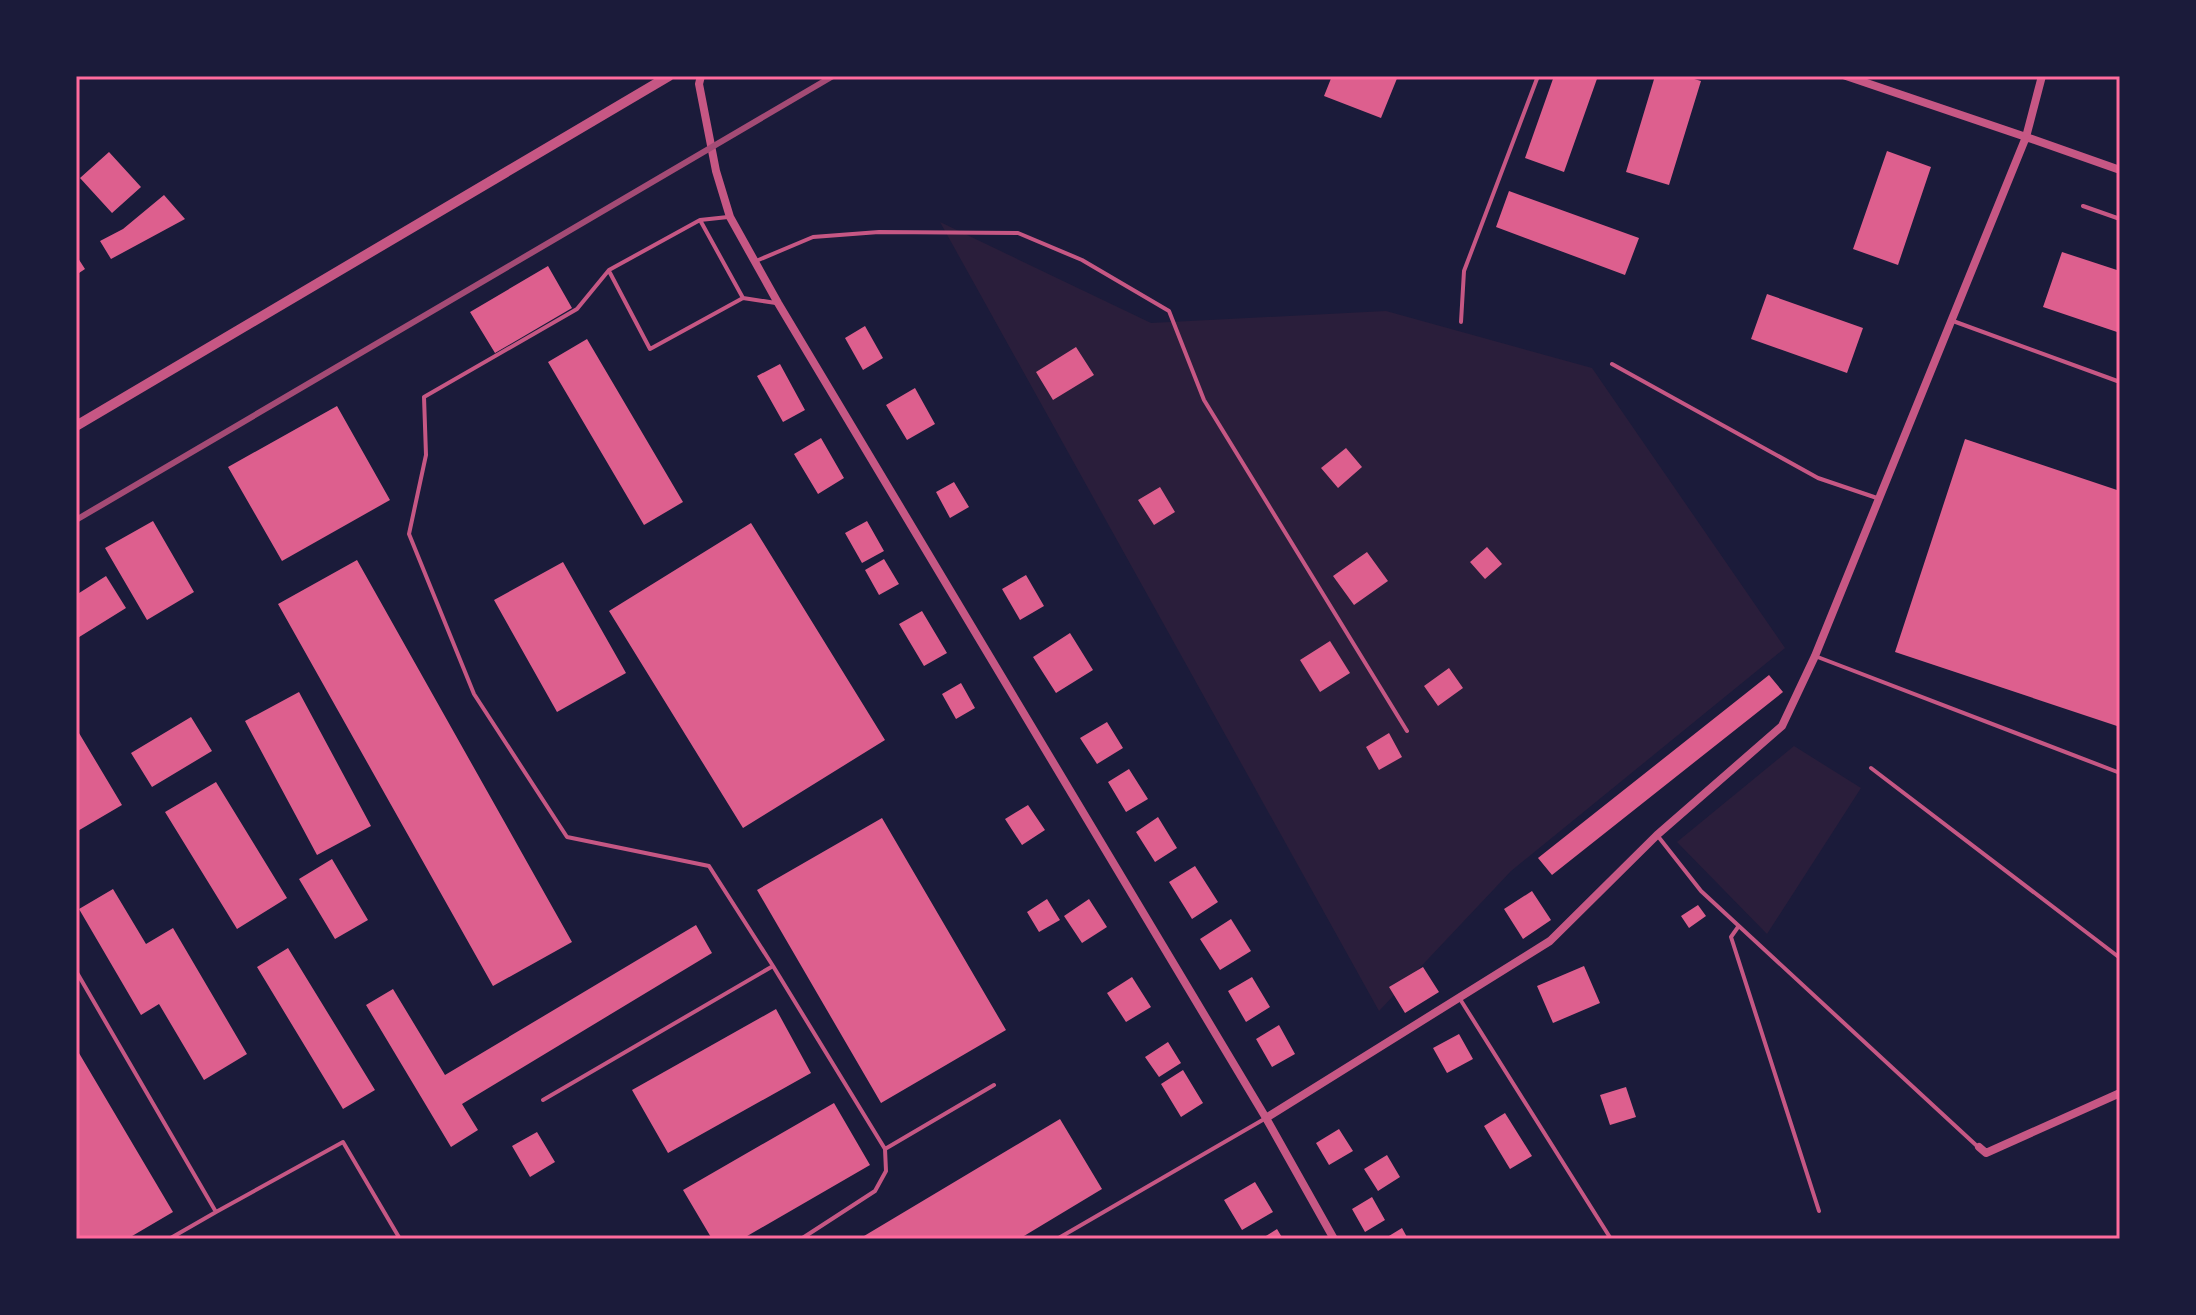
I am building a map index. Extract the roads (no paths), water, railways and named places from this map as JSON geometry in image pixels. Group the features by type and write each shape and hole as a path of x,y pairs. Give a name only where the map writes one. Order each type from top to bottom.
{"street":[{"path":"76,426 669,76"},
{"path":"701,76 699,84 710,148 730,217 778,303 1266,1118 1334,1239"},
{"path":"1846,76 2120,170"},
{"path":"1266,1118 1550,941 1657,835 1782,726 1815,656 2026,137 2042,76"},
{"path":"1979,1147 1986,1153 2120,1093"}],"lane":[{"path":"1461,322 1464,271 1538,76"},
{"path":"2083,206 2120,219"},
{"path":"730,217 700,220 609,270 577,309 424,397 426,455 409,534 474,694 567,837 709,866 885,1149 886,1171 875,1191 801,1239"},
{"path":"700,220 743,298"},
{"path":"755,261 813,237 879,232 1018,233 1082,260 1169,311 1204,400 1407,731"},
{"path":"609,270 650,349 743,298 778,303"},
{"path":"1952,321 2120,382"},
{"path":"1612,364 1818,478 1880,499"},
{"path":"1815,656 2120,773"},
{"path":"1871,768 2120,958"},
{"path":"1657,835 1701,891 1738,927 1979,1147"},
{"path":"1738,927 1731,937 1819,1211"},
{"path":"543,1100 773,966"},
{"path":"76,971 216,1212"},
{"path":"1460,999 1611,1239"},
{"path":"885,1149 994,1085"},
{"path":"1057,1239 1266,1118"},
{"path":"169,1239 343,1142 400,1239"}],"railway":[{"path":"76,520 833,76"}]}
